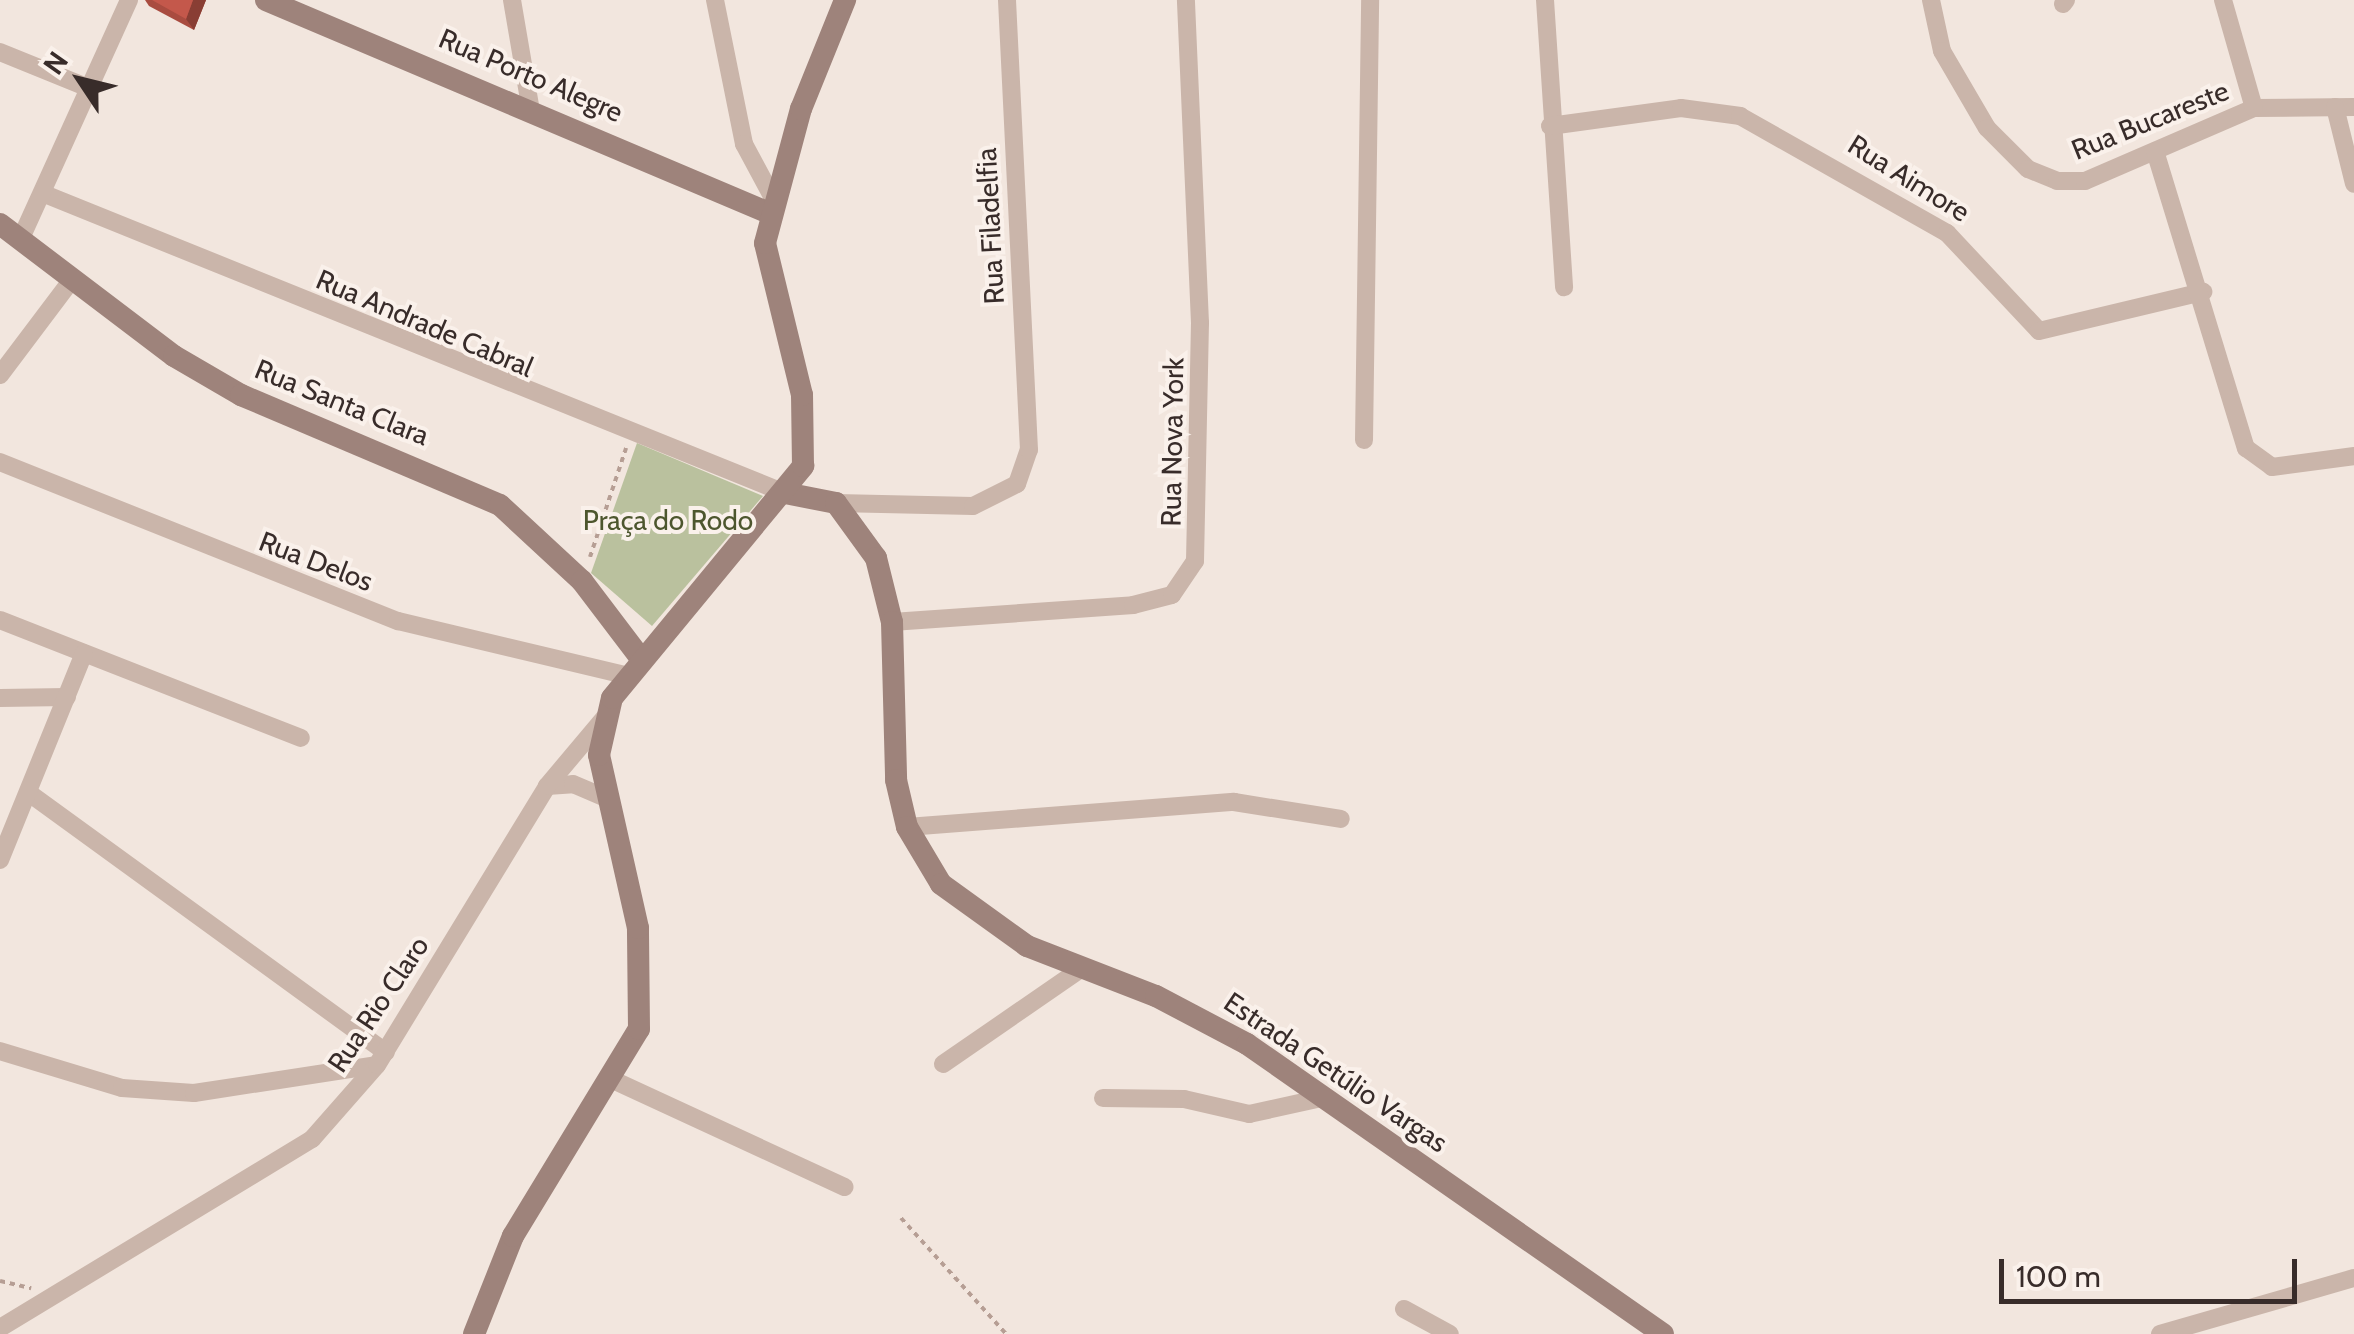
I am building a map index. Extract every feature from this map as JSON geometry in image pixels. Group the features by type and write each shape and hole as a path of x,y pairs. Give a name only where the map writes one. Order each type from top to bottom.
{"main road":[{"name":"Rua Porto Alegre","path":"266,0 772,206"},
{"path":"474,1334 514,1236 613,1080 639,1029 644,981 599,756 606,716 624,675 785,493 808,442 771,279 772,206 845,0"},
{"name":"Rua Santa Clara","path":"0,224 241,395 500,505 582,581 640,656"},
{"path":"785,493 836,503"},
{"name":"Estrada Getúlio Vargas","path":"836,503 865,532 892,622 892,736 907,827 941,884 972,910 1078,970 1202,1018 1326,1097 1663,1334"}],"street":[{"path":"22,236 47,195 128,0"},
{"path":"512,0 530,105"},
{"path":"715,0 744,144 772,206"},
{"name":"Rua Filadelfia","path":"836,503 972,506 1017,484 1029,450 1007,0"},
{"name":"Rua Nova York","path":"892,622 1132,605 1172,595 1190,571 1199,536 1200,323 1186,0"},
{"path":"1364,440 1370,0"},
{"path":"1546,0 1550,126 1564,288"},
{"name":"Rua Bucareste","path":"1931,0 1942,50 1978,112 2028,169 2085,181 2254,108"},
{"path":"2224,0 2254,108 2345,107 2354,184"},
{"path":"0,52 91,89"},
{"name":"Rua Aimore","path":"1550,126 1680,108 1740,116 1958,241 2039,332 2203,292"},
{"path":"2155,151 2203,292 2238,435 2256,463 2297,465 2354,456"},
{"name":"Rua Andrade Cabral","path":"47,195 631,435 785,493"},
{"path":"4,368 73,278"},
{"name":"Rua Delos","path":"0,462 398,621 624,675"},
{"path":"0,620 301,738"},
{"path":"0,860 84,653"},
{"path":"0,698 67,697"},
{"name":"Rua Rio Claro","path":"0,1328 278,1168 381,1058 548,786 606,716"},
{"path":"548,786 573,784 608,799"},
{"path":"29,793 381,1058"},
{"path":"907,827 1234,802 1340,819"},
{"path":"943,1064 1078,970"},
{"path":"0,1051 122,1088 194,1093 381,1058"},
{"path":"613,1080 845,1187"},
{"path":"1103,1098 1184,1099 1249,1114 1326,1097"},
{"path":"2160,1334 2354,1278"},
{"path":"1404,1309 1450,1334"}],"path":[{"path":"582,581 631,435"},
{"path":"902,1218 1006,1334"},
{"path":"0,1281 27,1284 44,1303"}],"green space":[{"name":"Praça do Rodo","path":"637,443 763,496 652,626 591,573"}],"building":[{"path":"152,0 193,0 186,19"}]}
